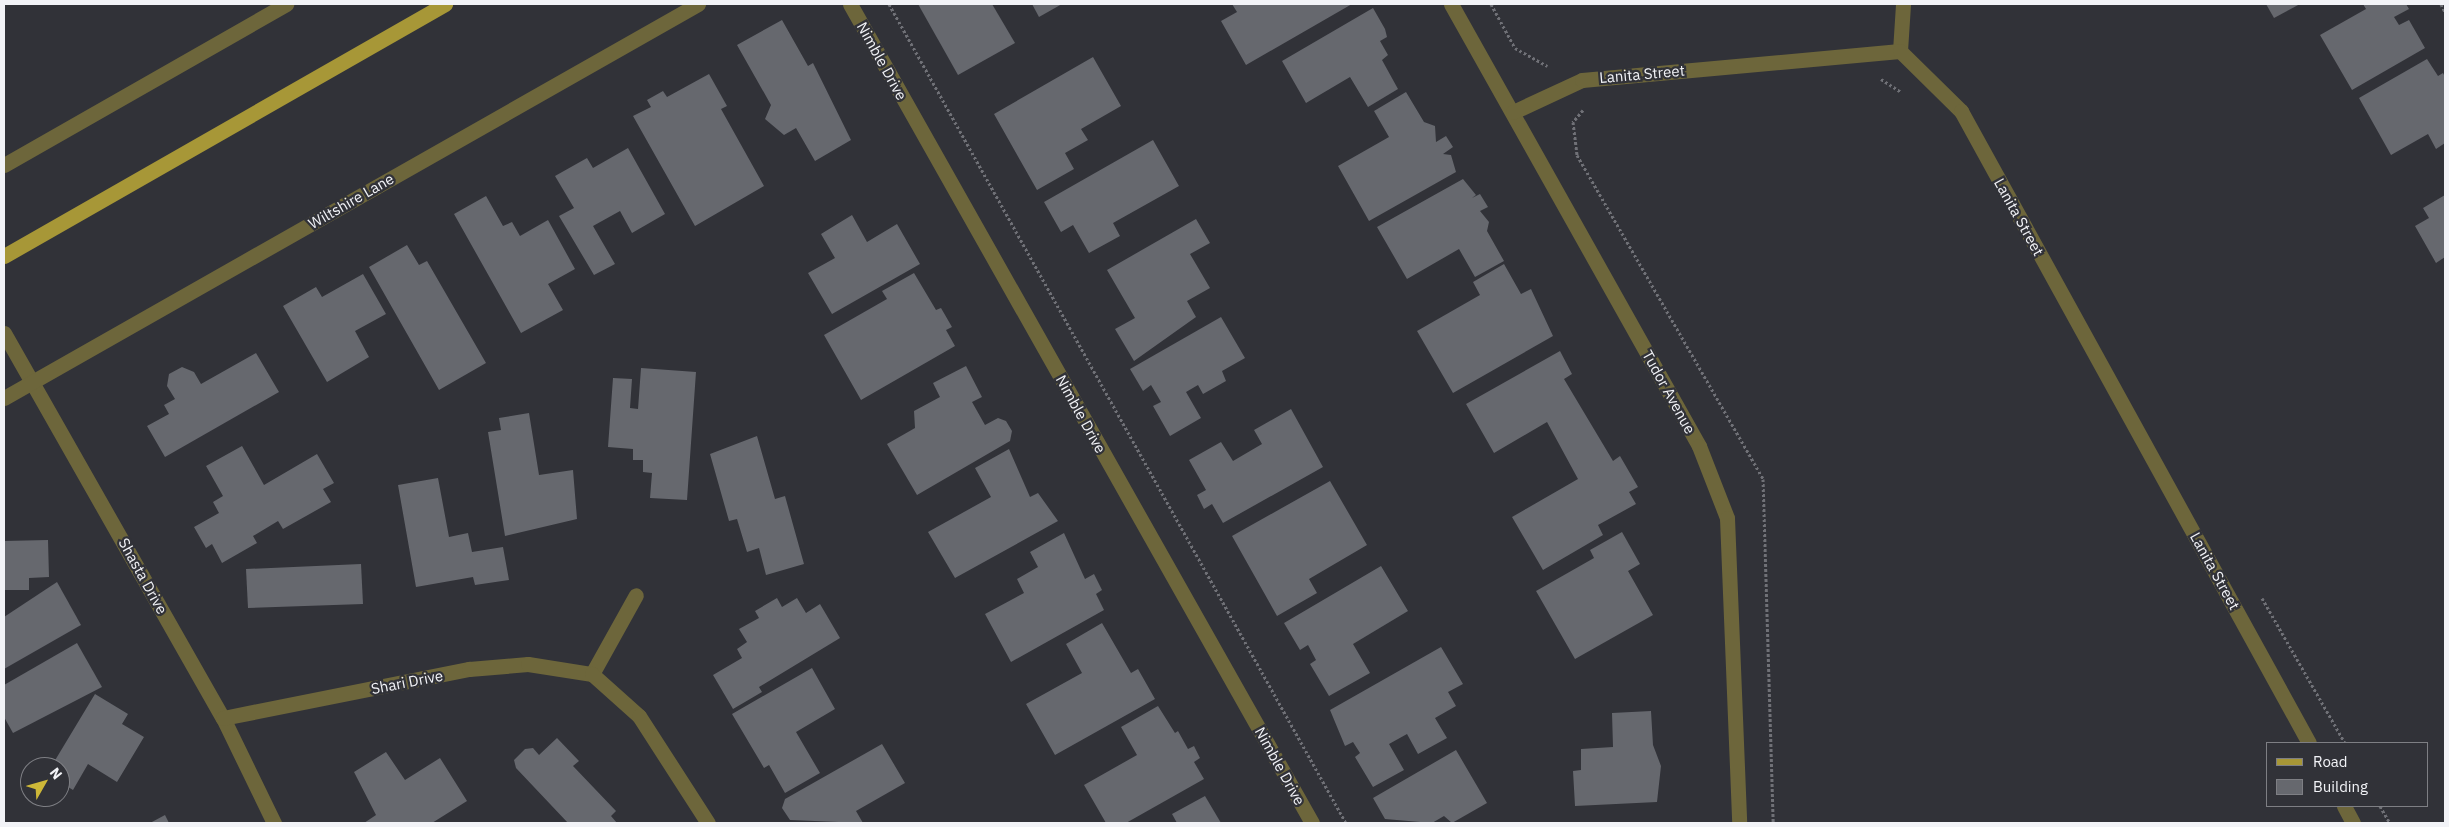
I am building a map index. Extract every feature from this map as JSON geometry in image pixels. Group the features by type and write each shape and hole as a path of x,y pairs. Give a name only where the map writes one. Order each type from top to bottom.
{"main road":[{"path":"4,256 445,4"}],"street":[{"path":"4,165 286,4"},
{"name":"Wiltshire Lane","path":"4,398 698,4"},
{"name":"Nimble Drive","path":"850,4 1312,823"},
{"name":"Tudor Avenue","path":"1452,4 1699,446 1727,518 1739,823"},
{"path":"1900,51 1903,4"},
{"name":"Lanita Street","path":"1513,112 1582,80 1900,51 1961,111 2308,742"},
{"name":"Shasta Drive","path":"4,333 223,718 274,823"},
{"path":"636,596 592,674 639,716 708,823"},
{"name":"Shari Drive","path":"223,718 469,669 528,664 592,674"},
{"path":"2345,807 2354,823"}],"path":[{"path":"890,4 1346,823"},
{"path":"1491,4 1515,48"},
{"path":"2441,4 2445,12"},
{"path":"1871,80 1881,79 1910,98"},
{"path":"1585,108 1573,122 1577,156 1763,479 1773,823"},
{"path":"2381,807 2390,823"}],"building":[{"path":"918,4 992,4 1015,43 958,75"},
{"path":"1032,4 1062,4 1039,17"},
{"path":"1232,4 1352,4 1246,65 1221,21 1237,12"},
{"path":"2266,4 2300,4 2274,18"},
{"path":"2363,4 2406,4 2409,9 2394,17 2399,25 2409,20 2425,48 2352,90 2320,35 2366,9"},
{"path":"1373,8 1385,29 1387,37 1380,41 1388,55 1382,60 1398,89 1368,107 1350,77 1306,103 1282,61"},
{"path":"782,20 808,66 813,63 851,140 815,161 796,128 784,135 765,119 771,105 737,45"},
{"path":"1093,57 1121,106 1081,129 1088,140 1065,153 1074,169 1037,190 994,114"},
{"path":"2427,59 2438,76 2443,73 2445,77 2445,143 2436,149 2428,134 2391,155 2359,98"},
{"path":"709,74 727,106 721,109 764,186 695,226 633,116 651,107 647,100 663,91 667,97"},
{"path":"1406,92 1424,122 1435,126 1436,142 1446,136 1453,147 1443,154 1451,155 1456,172 1369,221 1338,166 1389,137 1374,111"},
{"path":"1153,140 1179,186 1113,223 1120,236 1089,253 1073,225 1061,232 1044,202"},
{"path":"628,148 665,214 632,233 620,211 593,226 615,264 594,275 559,216 574,208 555,176 587,158 593,168"},
{"path":"1463,179 1476,195 1472,198 1480,194 1488,207 1480,211 1489,222 1487,231 1504,261 1475,277 1459,249 1407,279 1377,227"},
{"path":"2445,195 2445,257 2436,263 2415,226 2429,218 2423,208"},
{"path":"486,196 503,226 512,222 520,236 548,220 575,269 548,284 563,310 521,333 454,214"},
{"path":"852,215 867,242 897,224 920,264 832,314 808,273 835,258 821,234"},
{"path":"1196,219 1210,243 1190,254 1210,288 1187,301 1196,317 1134,361 1115,329 1135,318 1107,270"},
{"path":"407,245 419,265 427,261 486,363 439,390 369,267"},
{"path":"1504,264 1521,294 1531,289 1553,336 1453,393 1417,331 1480,295 1473,282"},
{"path":"914,273 936,310 941,308 952,327 946,330 955,346 861,400 824,335 887,299 882,291"},
{"path":"363,274 386,314 355,331 369,357 327,382 283,306 316,287 322,297"},
{"path":"1221,317 1245,358 1222,371 1226,381 1203,394 1198,385 1186,392 1201,418 1170,436 1153,406 1161,402 1151,385 1143,391 1130,369"},
{"path":"1560,351 1572,374 1564,379 1613,461 1620,456 1638,487 1629,492 1636,504 1598,525 1603,535 1543,570 1512,517 1578,479 1547,422 1494,453 1466,404"},
{"path":"256,353 279,392 165,457 147,426 169,414 164,405 175,399 167,386 169,374 182,367 194,372 201,384"},
{"path":"966,366 982,397 972,402 985,425 998,418 1006,421 1012,431 1010,441 917,495 887,444 915,428 914,411 940,397 933,383"},
{"path":"641,368 696,372 687,500 650,498 652,473 643,472 643,460 633,460 633,449 608,447 613,378 632,379 630,408 638,409"},
{"path":"1291,409 1323,467 1223,523 1212,504 1204,509 1197,495 1206,490 1189,460 1221,442 1233,461 1262,444 1254,430"},
{"path":"529,413 539,475 573,470 577,519 505,536 488,432 501,430 499,418"},
{"path":"757,436 775,499 785,496 804,564 766,575 759,548 747,552 737,519 729,521 710,454"},
{"path":"242,446 264,485 317,454 334,483 323,489 331,502 283,529 278,521 253,536 257,543 222,563 212,544 206,548 194,527 219,513 213,502 223,496 206,466"},
{"path":"1009,449 1030,497 1038,493 1058,521 955,578 928,532 991,497 975,468"},
{"path":"438,478 449,537 468,533 472,552 503,547 509,580 475,585 473,577 416,587 398,485"},
{"path":"1330,481 1367,545 1309,579 1317,593 1277,616 1232,536"},
{"path":"1622,532 1640,564 1628,571 1653,615 1575,659 1536,591 1594,558 1590,550"},
{"path":"1064,533 1085,579 1094,574 1102,590 1096,594 1104,610 1011,662 985,614 1024,593 1017,579 1038,567 1030,552"},
{"path":"48,540 49,577 29,578 29,590 4,590 4,541"},
{"path":"361,564 363,604 248,608 246,569"},
{"path":"1381,566 1408,611 1353,644 1370,673 1329,696 1310,664 1316,660 1308,645 1300,650 1284,623"},
{"path":"57,582 81,625 4,669 4,617"},
{"path":"777,598 782,607 797,598 806,613 820,604 840,638 759,687 762,692 733,709 713,675 742,658 737,649 747,642 739,629 759,618 755,611"},
{"path":"1102,623 1131,673 1138,669 1155,699 1055,755 1026,704 1082,673 1066,644"},
{"path":"77,643 102,687 13,733 4,717 4,685"},
{"path":"1441,647 1463,684 1448,692 1456,706 1435,718 1447,738 1418,754 1407,734 1389,744 1404,770 1373,787 1355,757 1360,753 1353,742 1345,746 1330,710"},
{"path":"812,668 835,709 796,732 820,773 785,793 769,765 764,768 732,714"},
{"path":"95,694 128,714 122,724 144,737 117,782 88,764 73,790 70,788 70,757 57,757"},
{"path":"1158,706 1175,733 1178,731 1188,749 1194,746 1200,758 1194,762 1204,779 1126,823 1106,823 1084,785 1137,755 1121,727"},
{"path":"1651,711 1653,745 1661,766 1657,802 1575,806 1573,771 1581,770 1581,749 1613,747 1612,713"},
{"path":"557,738 579,761 573,766 616,811 611,816 617,823 568,823 516,768 514,760 525,749 533,748 539,755"},
{"path":"882,744 905,783 856,811 863,823 790,820 782,808 785,799"},
{"path":"1456,750 1487,803 1452,823 1444,816 1432,823 1385,819 1373,798"},
{"path":"386,752 405,780 440,758 467,801 432,823 364,823 376,815 354,772"},
{"path":"1205,796 1221,823 1177,823 1172,814"},
{"path":"165,815 169,823 150,823"}]}
